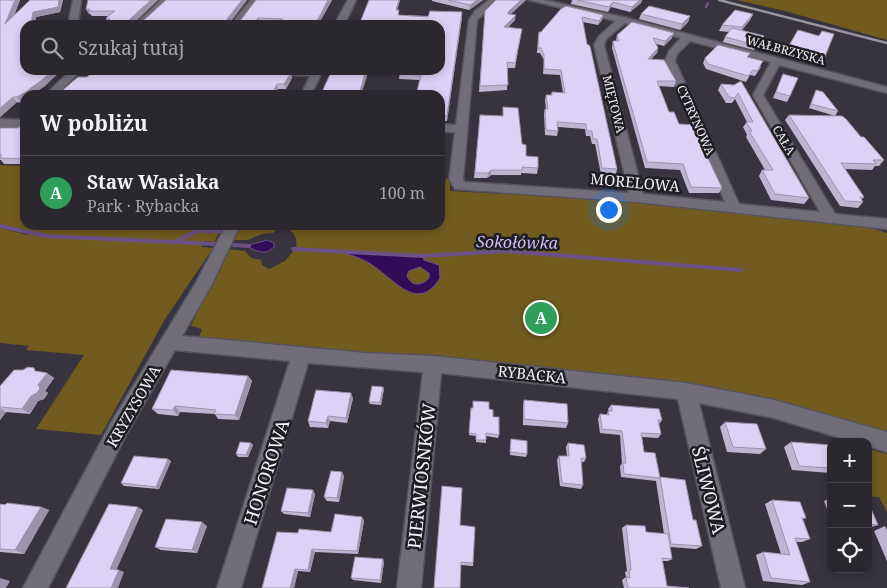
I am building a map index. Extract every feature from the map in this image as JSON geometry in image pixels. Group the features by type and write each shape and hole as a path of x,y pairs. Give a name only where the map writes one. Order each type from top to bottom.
{"street":[{"path":"74,20 77,0"},
{"path":"144,20 166,0"},
{"path":"239,20 255,0"},
{"path":"342,20 352,0"},
{"path":"445,128 461,129 473,20 478,13 494,0"},
{"name":"WAŁBRZYSKA","path":"533,0 623,20 887,90"},
{"name":"MIĘTOWA","path":"623,20 602,38 599,45 637,198"},
{"name":"CYTRYNOWA","path":"688,37 672,53 670,61 734,208"},
{"name":"CAŁA","path":"777,60 759,90 758,95 831,218"},
{"path":"56,90 72,75"},
{"path":"308,90 315,75"},
{"path":"0,123 20,122"},
{"name":"MORELOWA","path":"461,129 456,179 460,186 637,198 887,224"},
{"name":"KRYZYSOWA","path":"35,588 118,428 170,342 232,230"},
{"name":"RYBACKA","path":"170,342 301,356 433,364 634,384 686,392 781,411 887,442"},
{"name":"HONOROWA","path":"229,588 275,445 301,356"},
{"name":"PIERWIOSNKÓW","path":"409,588 433,364"},
{"name":"ŚLIWOWA","path":"686,392 733,588"}],"shaded area":[{"path":"737,0 887,0 887,40 785,11"},
{"path":"0,165 20,166 20,229 0,224"},
{"path":"450,178 450,191 620,200 868,227 887,233 887,436 835,422 415,357 198,340 202,329 191,326 197,312 194,311 227,249 245,251 251,258 261,260 262,265 269,269 285,261 296,248 295,236 290,230 445,230 446,179"},
{"path":"0,228 28,235 30,232 22,230 220,230 214,242 205,241 201,247 213,248 165,319 101,435 36,429 84,355 26,350 29,346 0,343"},
{"path":"236,230 276,230 273,233 262,234 247,240 231,240"},
{"path":"267,240 274,243 274,247 267,252 260,252 246,246"},
{"path":"339,252 423,256 424,260 439,265 440,278 432,288 423,293 415,293 397,285 368,263","holes":["420,267 429,273 429,278 420,284 411,282 407,275 409,271"]},
{"path":"872,450 887,454 887,512 879,497 872,496"}],"building":[{"path":"0,0 15,0 5,24 30,0 59,0 58,7 33,12 32,20 20,20 20,75 48,75 28,90 20,90 20,95 13,97 0,108"},
{"path":"88,0 151,0 130,20 109,20 110,19 106,18 115,11 89,11 90,9 86,9"},
{"path":"166,0 242,0 227,19 144,20"},
{"path":"256,0 328,0 318,20 258,18 257,20 241,20"},
{"path":"369,0 399,0 396,10 399,10 398,15 428,17 430,11 462,12 447,116 445,116 445,90 417,90 421,75 445,75 445,20 361,20"},
{"path":"448,0 477,0 470,5"},
{"path":"496,0 521,0 508,12 508,14 516,15 504,27 522,29 515,63 507,62 508,85 480,86 485,11"},
{"path":"577,0 640,0 632,7 613,2 609,7"},
{"path":"566,6 603,15 599,21 582,17 617,169 602,168 597,139 593,139 592,131 587,131 586,124 557,122 558,131 546,130 545,109 548,109 546,95 552,95 552,92 565,93 561,70 544,69 544,55 541,48 538,48 539,32"},
{"path":"649,6 690,16 682,24 641,14"},
{"path":"735,10 753,14 742,27 722,25"},
{"path":"632,22 674,33 665,41 653,38 658,48 648,59 664,60 676,81 657,81 669,112 674,112 679,124 695,125 704,150 722,188 691,187 683,164 647,162 613,43 613,41 619,41 617,35"},
{"path":"732,28 764,36 756,45 725,37"},
{"path":"798,30 819,36 822,31 834,34 824,59 787,49"},
{"path":"718,45 750,53 747,57 763,61 757,71 753,70 748,76 708,64 705,58"},
{"path":"783,74 798,78 790,96 776,92"},
{"path":"89,75 290,75 284,84 277,84 274,90 63,90 78,77 87,77"},
{"path":"330,75 365,75 360,90 323,90"},
{"path":"741,81 809,198 775,194 762,170 773,170 749,131 752,131 746,122 753,122 738,93 735,98 729,97 721,84 734,85"},
{"path":"816,90 823,92 838,111 811,104"},
{"path":"503,107 518,108 522,144 526,145 526,156 538,157 538,168 522,167 522,170 491,170 488,173 475,173 480,115 503,116"},
{"path":"789,115 842,116 884,160 873,160 876,164 841,163 864,197 860,197 863,202 845,201"},
{"path":"20,127 20,159 0,158 2,155 0,155 0,128"},
{"path":"28,367 34,368 35,371 47,373 38,385 40,388 37,393 31,396 22,409 0,407 0,386 14,370 23,370"},
{"path":"171,370 248,376 235,415 214,414 216,410 175,406 173,410 152,409"},
{"path":"372,386 383,387 380,402 369,402"},
{"path":"316,390 351,393 346,418 328,416 326,423 308,421"},
{"path":"524,400 567,404 568,423 524,419"},
{"path":"473,401 489,402 489,409 493,410 493,417 499,417 499,435 486,433 486,440 476,440 476,434 469,433"},
{"path":"611,405 659,409 662,420 658,420 661,434 641,433 644,452 655,453 660,478 624,474 623,463 626,463 622,431 602,429 600,414 609,415 608,411 612,411"},
{"path":"725,422 757,424 766,449 733,447"},
{"path":"511,439 527,441 527,454 510,452"},
{"path":"240,442 251,443 246,455 236,454"},
{"path":"791,442 827,445 827,468 799,466"},
{"path":"568,443 584,445 586,458 581,458 583,485 562,483 559,456 569,456"},
{"path":"134,456 168,459 156,487 121,483"},
{"path":"331,471 342,472 337,498 324,497"},
{"path":"660,477 685,480 693,520 696,520 702,546 671,544"},
{"path":"442,486 462,488 460,525 475,527 473,563 461,562 460,588 434,588"},
{"path":"287,488 313,490 308,513 281,511"},
{"path":"772,500 800,502 806,518 802,518 810,539 795,538 810,582 771,578 763,552 790,555"},
{"path":"7,503 41,507 15,550 0,549 0,504 5,505"},
{"path":"109,504 138,507 110,569 119,570 111,588 66,588"},
{"path":"872,511 878,525 872,524"},
{"path":"335,514 362,517 357,551 312,549 308,570 295,569 290,588 262,588 277,532 298,533 299,529 331,532"},
{"path":"166,519 202,522 192,550 155,547"},
{"path":"626,525 645,526 646,532 668,534 672,559 662,558 667,586 689,588 628,588 626,577 630,578 629,570 631,570"},
{"path":"355,557 383,559 380,580 351,578"}],"waterway":[{"path":"706,7 708,3"},
{"name":"Sokołówka","path":"0,226 46,236 214,244"},
{"path":"175,242 197,231 220,231"},
{"name":"Sokołówka","path":"234,245 249,246"},
{"name":"Sokołówka","path":"293,249 423,256 506,251 741,270"}],"railway":[{"path":"719,0 887,43"}],"place":[{"name":"Staw Wasiaka","path":"541,318"}]}
